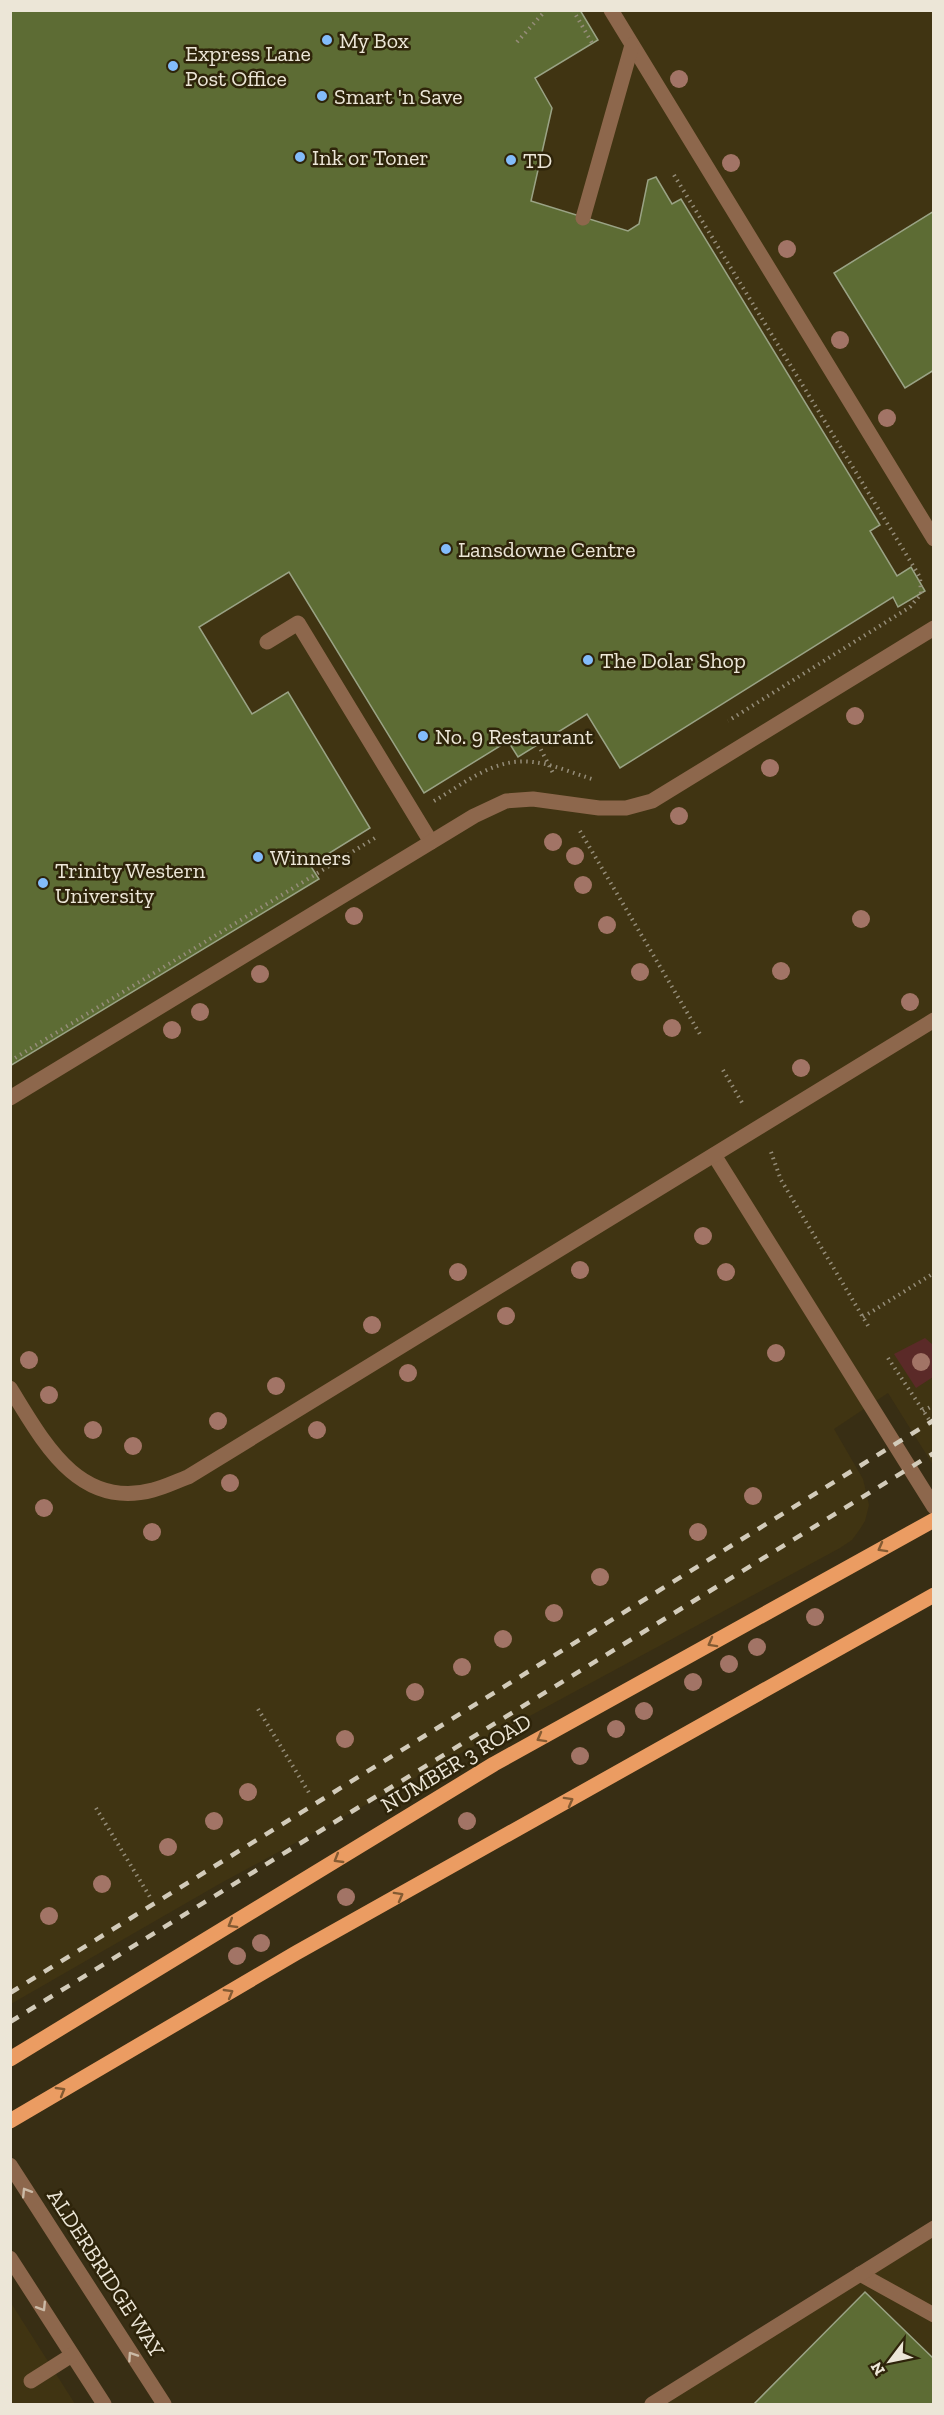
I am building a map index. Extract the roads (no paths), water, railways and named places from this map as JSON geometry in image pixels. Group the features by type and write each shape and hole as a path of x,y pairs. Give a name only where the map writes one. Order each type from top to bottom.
{"main road":[{"name":"NUMBER 3 ROAD","path":"10,2060 494,1764 933,1520"},
{"path":"10,2121 296,1953 933,1595"}],"street":[{"path":"611,10 933,539"},
{"path":"583,218 632,45"},
{"path":"267,642 298,624 431,842"},
{"path":"10,1098 474,816 506,801 533,799 626,808 652,801 933,628"},
{"path":"10,1388 48,1448 64,1466 89,1484 118,1493 153,1491 188,1477 933,1020"},
{"path":"714,1155 933,1507"},
{"name":"ALDERBRIDGE WAY","path":"10,2165 164,2404"},
{"path":"652,2404 933,2228"},
{"path":"10,2258 104,2404"},
{"path":"860,2274 933,2315"},
{"path":"31,2381 72,2355"}],"railway":[{"path":"10,1993 934,1420"},
{"path":"10,2022 934,1453"}],"place":[{"name":"My Box","path":"327,40"},
{"name":"Express Lane Post Office","path":"173,66"},
{"name":"Smart 'n Save","path":"322,96"},
{"name":"Ink or Toner","path":"300,157"},
{"name":"TD","path":"511,160"},
{"name":"Lansdowne Centre","path":"446,549"},
{"name":"The Dolar Shop","path":"588,660"},
{"name":"No. 9 Restaurant","path":"423,736"},
{"name":"Winners","path":"258,857"},
{"name":"Trinity Western University","path":"43,883"}]}
